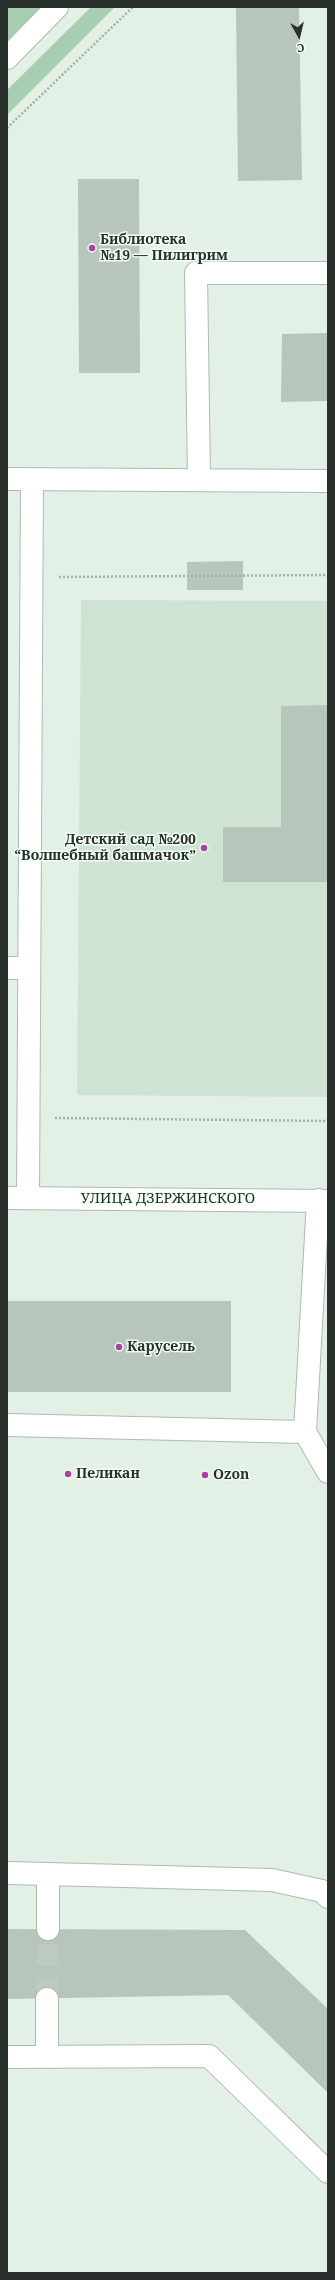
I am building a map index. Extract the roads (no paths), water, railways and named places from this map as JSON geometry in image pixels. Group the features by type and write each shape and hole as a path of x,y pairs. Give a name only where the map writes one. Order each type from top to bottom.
{"street":[{"path":"7,58 58,7"},
{"path":"199,480 196,273 328,273"},
{"path":"7,479 328,481"},
{"path":"18,1198 29,1118 32,479"},
{"path":"7,968 29,968"},
{"name":"УЛИЦА ДЗЕРЖИНСКОГО","path":"18,1198 323,1201"},
{"path":"323,1201 305,1432 328,1472"},
{"path":"7,1425 305,1432"},
{"path":"7,1873 272,1880 326,1890"},
{"path":"48,1874 48,1929"},
{"path":"47,1998 47,2057"},
{"path":"7,2057 209,2056 328,2172"}],"tunnel":[{"path":"47,1999 48,1929"}],"place":[{"name":"Библиотека №19 — Пилигрим","path":"92,248"},
{"name":"Детский сад №200 “Волшебный башмачок”","path":"204,848"},
{"name":"Карусель","path":"119,1347"},
{"name":"Пеликан","path":"68,1474"},
{"name":"Ozon","path":"205,1475"}]}
